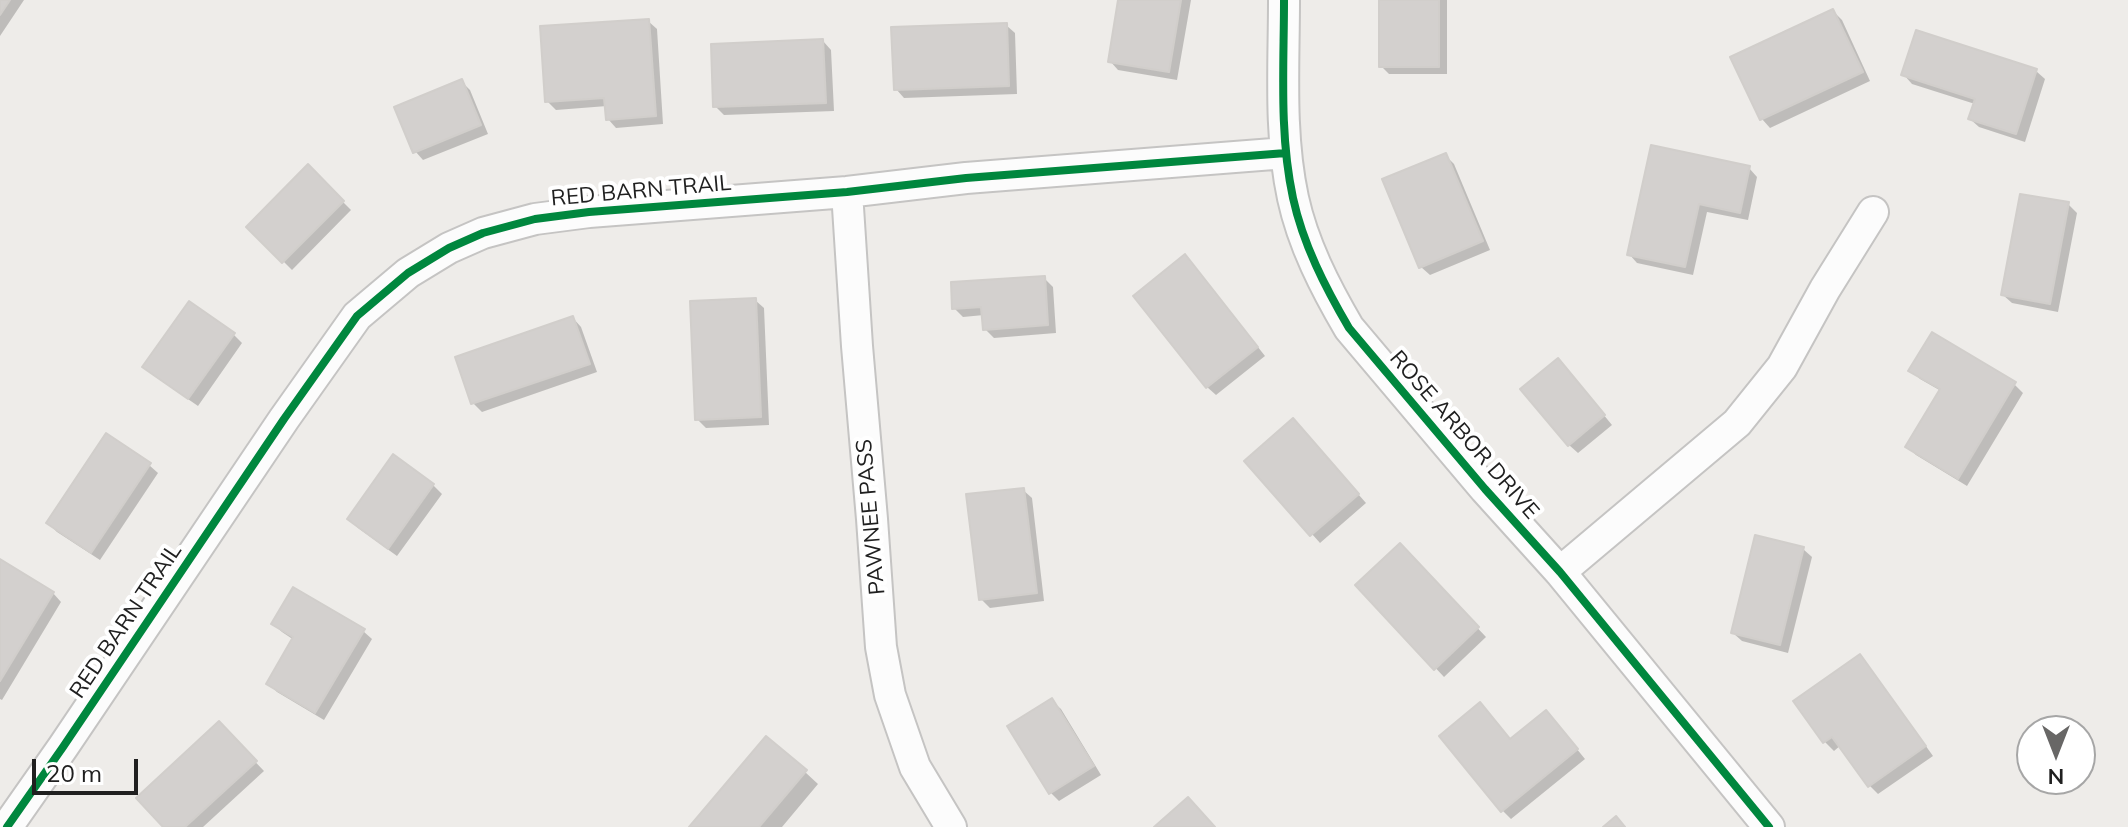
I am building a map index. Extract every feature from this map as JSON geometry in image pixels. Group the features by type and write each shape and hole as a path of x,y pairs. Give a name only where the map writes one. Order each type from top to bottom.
{"street":[{"name":"ROSE ARBOR DRIVE","path":"1284,0 1283,117 1293,199 1309,250 1349,328 1485,489 1560,572 1769,827"},
{"name":"RED BARN TRAIL","path":"7,827 357,316 408,273 449,248 483,233 535,219 589,212 1286,153"},
{"name":"PAWNEE PASS","path":"847,192 881,647 890,695 915,767 946,826"},
{"path":"1560,572 1737,423 1782,367 1825,289 1873,212"}],"building":[{"path":"0,0 10,0 0,15"},
{"path":"1118,0 1181,0 1169,72 1108,62"},
{"path":"1379,0 1439,0 1439,67 1379,67"},
{"path":"1833,9 1863,72 1760,120 1730,57"},
{"path":"649,19 656,116 606,120 604,98 545,102 540,26"},
{"path":"1007,23 1009,86 894,90 891,27"},
{"path":"1916,30 2037,69 2016,134 1968,119 1975,99 1901,75"},
{"path":"823,39 826,103 713,107 711,44"},
{"path":"462,79 481,125 413,153 394,107"},
{"path":"1651,145 1750,166 1740,213 1699,204 1685,267 1627,255"},
{"path":"1446,153 1483,241 1419,268 1382,179"},
{"path":"308,164 344,201 282,263 246,227"},
{"path":"2020,194 2069,202 2050,304 2001,295"},
{"path":"1185,254 1258,347 1206,388 1133,296"},
{"path":"1045,276 1048,325 983,330 981,307 952,309 951,282"},
{"path":"756,298 761,417 695,420 690,301"},
{"path":"189,301 235,333 188,399 142,367"},
{"path":"573,316 590,364 471,404 455,357"},
{"path":"1932,332 2016,382 1958,479 1905,447 1940,389 1908,371"},
{"path":"1558,358 1605,415 1568,446 1520,389"},
{"path":"1293,418 1359,494 1310,536 1244,461"},
{"path":"106,433 151,463 91,553 46,523"},
{"path":"393,454 434,484 388,549 347,519"},
{"path":"1024,488 1037,593 979,600 966,494"},
{"path":"1755,535 1804,547 1780,645 1731,633"},
{"path":"1400,543 1479,627 1434,670 1355,585"},
{"path":"0,559 54,592 0,681"},
{"path":"293,587 365,629 315,713 266,684 293,637 271,624"},
{"path":"1860,654 1926,746 1868,787 1832,737 1823,743 1793,701"},
{"path":"1052,698 1094,766 1049,794 1007,726"},
{"path":"1480,702 1510,739 1546,710 1578,749 1501,812 1439,736"},
{"path":"219,721 257,761 185,827 163,827 136,798"},
{"path":"766,736 807,770 759,827 689,827"},
{"path":"1188,797 1215,827 1154,827"},
{"path":"1616,816 1625,827 1603,827"}],"cycle path":[{"path":"1284,0 1284,124 1293,198 1316,265 1349,328 1485,489 1560,572 1769,827"},
{"path":"7,827 357,316 408,273 449,248 483,233 535,219 589,212 1286,153"}]}
